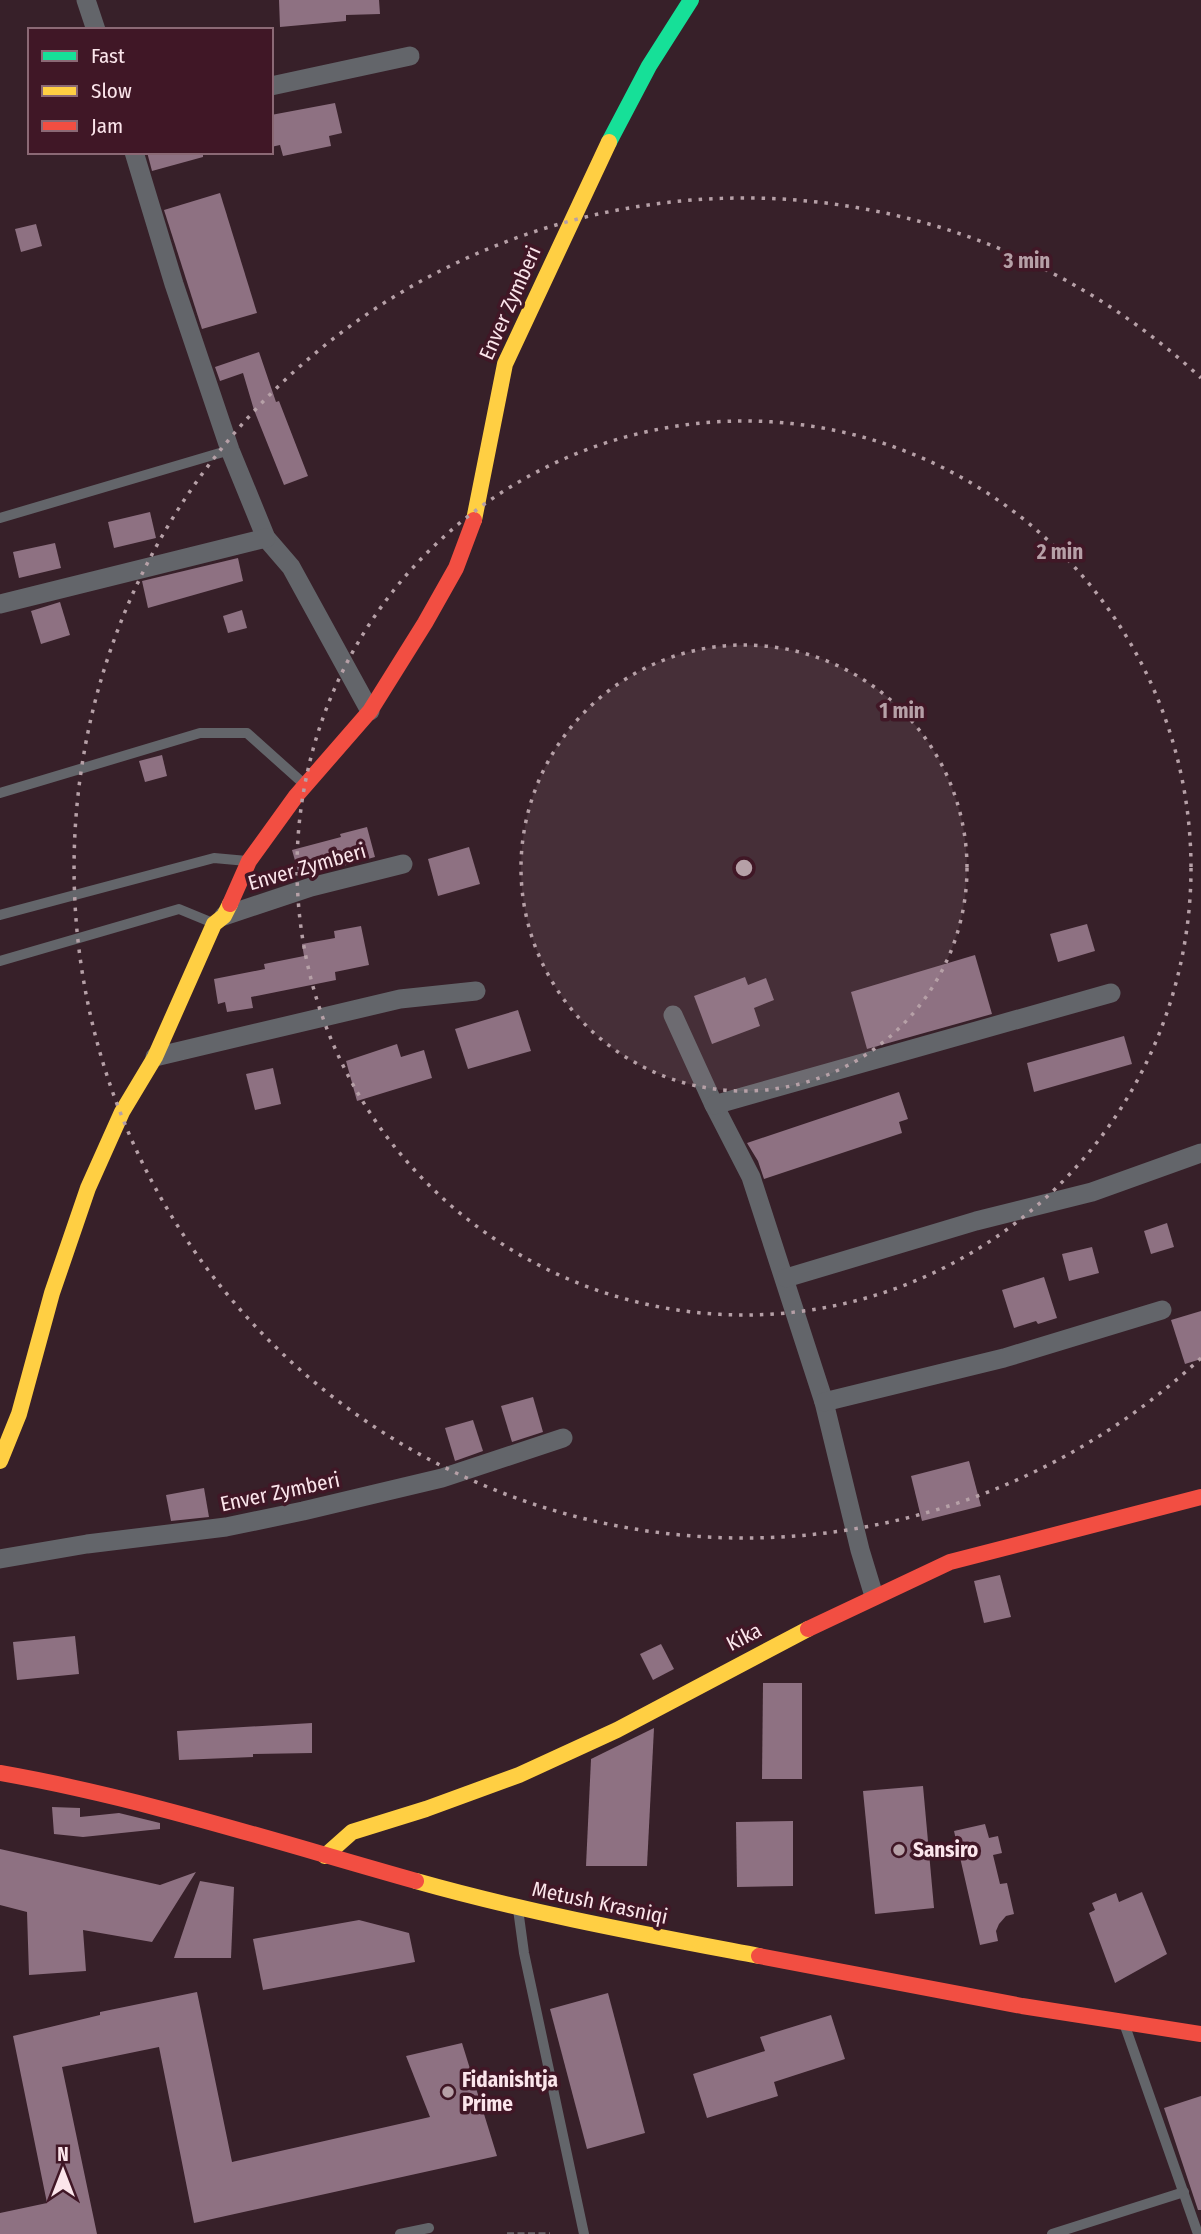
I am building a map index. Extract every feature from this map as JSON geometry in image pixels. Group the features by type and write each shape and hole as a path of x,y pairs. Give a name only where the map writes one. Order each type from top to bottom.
{"street":[{"path":"86,0 95,28"},
{"name":"Enver Zymberi","path":"0,1461 19,1414 52,1293 88,1188 122,1112 155,1056 249,861 306,786 370,711 425,624 456,568 474,520 505,364 617,124 649,66 691,0"},
{"path":"273,86 410,56"},
{"path":"135,154 174,284 230,450 266,538 291,567 370,711"},
{"path":"0,604 266,538"},
{"name":"Enver Zymberi","path":"219,920 311,887 403,864"},
{"path":"155,1056 303,1024 400,999 476,991"},
{"path":"714,1105 1111,993"},
{"path":"673,1015 714,1105 751,1177 786,1278 824,1402 856,1538 874,1596"},
{"path":"786,1278 976,1221 1092,1192 1201,1153"},
{"path":"824,1402 1004,1358 1162,1310"},
{"name":"Enver Zymberi","path":"0,1559 226,1527 303,1511 442,1478 563,1438"},
{"name":"Kika","path":"325,1856 352,1832 426,1809 519,1775 617,1730 748,1658 950,1562 1201,1497"},
{"name":"Metush Krasniqi","path":"0,1773 75,1786 167,1809 468,1896 655,1937 1009,2003 1201,2034"}],"lane":[{"path":"0,518 230,450"},
{"path":"0,793 200,733 247,733 306,786"},
{"path":"0,915 214,858 249,861"},
{"path":"0,961 179,909 219,920"},
{"path":"518,1907 524,1953 584,2234"},
{"path":"1124,2021 1198,2234"},
{"path":"1052,2234 1184,2192"},
{"path":"400,2234 429,2228"}],"path":[{"path":"507,2234 550,2234"}],"building":[{"path":"279,0 379,0 380,14 346,15 346,21 280,27"},
{"path":"335,103 342,133 329,136 331,146 283,156 280,145 273,147 273,115"},
{"path":"148,154 203,154 203,157 152,171"},
{"path":"220,193 257,313 202,329 164,210"},
{"path":"36,224 42,246 21,252 15,229"},
{"path":"259,352 276,402 279,401 308,476 284,485 254,410 243,373 220,381 215,367"},
{"path":"150,512 156,538 114,548 108,522"},
{"path":"55,543 61,568 19,578 13,552"},
{"path":"238,558 243,581 148,608 142,581"},
{"path":"60,602 70,635 41,644 31,611"},
{"path":"242,610 247,628 228,633 223,616"},
{"path":"162,755 167,776 145,782 139,761"},
{"path":"367,827 375,857 300,878 292,850"},
{"path":"469,847 480,884 438,896 428,859"},
{"path":"1087,924 1095,951 1058,962 1050,934"},
{"path":"361,926 369,965 335,972 336,980 251,997 253,1008 227,1012 225,1002 218,1004 214,979 265,969 264,964 304,956 302,944 335,938 334,931"},
{"path":"975,955 992,1014 867,1049 851,992"},
{"path":"745,977 748,985 766,978 774,1000 754,1008 760,1026 712,1044 694,996"},
{"path":"518,1010 531,1051 468,1069 455,1029"},
{"path":"1124,1036 1132,1064 1034,1092 1027,1063"},
{"path":"397,1044 401,1057 424,1050 432,1078 357,1101 346,1061"},
{"path":"273,1068 281,1104 255,1110 246,1074"},
{"path":"899,1092 908,1119 899,1122 902,1133 764,1179 758,1161 747,1143"},
{"path":"1167,1223 1174,1247 1151,1254 1144,1231"},
{"path":"1092,1247 1099,1273 1069,1281 1062,1254"},
{"path":"1044,1277 1057,1318 1014,1328 1002,1290"},
{"path":"1201,1311 1201,1359 1185,1364 1171,1320"},
{"path":"533,1397 543,1432 512,1442 501,1406"},
{"path":"473,1420 483,1451 455,1461 445,1428"},
{"path":"969,1461 981,1506 922,1521 911,1476"},
{"path":"204,1488 209,1517 171,1521 166,1495"},
{"path":"1000,1575 1011,1617 984,1623 974,1581"},
{"path":"75,1636 79,1674 17,1680 13,1642"},
{"path":"661,1644 674,1669 653,1680 640,1654"},
{"path":"763,1683 802,1683 802,1779 762,1779"},
{"path":"312,1723 312,1753 253,1754 253,1757 179,1760 177,1731"},
{"path":"654,1728 647,1866 586,1866 591,1759"},
{"name":"Sansiro","path":"923,1786 934,1908 875,1914 863,1791"},
{"path":"52,1807 80,1808 80,1817 119,1813 160,1823 160,1829 83,1837 54,1834"},
{"path":"793,1821 793,1886 737,1887 736,1822"},
{"path":"985,1824 989,1838 998,1836 1002,1853 993,1855 1000,1884 1007,1883 1014,1914 1006,1916 999,1924 996,1931 998,1941 980,1945 954,1831"},
{"path":"0,1849 160,1885 196,1872 152,1942 83,1930 86,1971 29,1975 27,1912 0,1905"},
{"path":"200,1881 234,1887 231,1958 174,1958"},
{"path":"1142,1892 1167,1954 1115,1983 1089,1913 1095,1910 1092,1903 1116,1893 1119,1902"},
{"path":"359,1920 409,1933 415,1962 263,1990 253,1939"},
{"name":"Fidanishtja Prime","path":"197,1992 232,2162 430,2117 406,2056 462,2043 497,2156 194,2223 159,2047 62,2067 97,2234 0,2234 0,2213 47,2203 13,2036 100,2015 100,2012"},
{"path":"608,1993 645,2133 587,2149 550,2009"},
{"path":"831,2015 845,2059 774,2082 778,2096 707,2118 693,2074 765,2051 760,2037"},
{"path":"1201,2096 1201,2210 1198,2210 1164,2108"}],"traffic: fast":[{"path":"609,142 649,66 691,0"}],"traffic: slow":[{"path":"474,520 505,364 609,142"},
{"path":"0,1461 19,1414 52,1293 88,1188 122,1112 155,1057 214,924 224,916 230,904"},
{"path":"325,1856 352,1832 426,1809 519,1775 617,1730 808,1629"},
{"path":"416,1881 544,1913 759,1956"}],"traffic: jam":[{"path":"230,904 249,861 296,796 370,711 456,568 474,520"},
{"path":"808,1629 950,1562 1201,1497"},
{"path":"0,1773 157,1808 416,1881"},
{"path":"759,1956 1022,2006 1201,2034"}],"place":[{"name":"Sansiro","path":"899,1850"},
{"name":"Fidanishtja Prime","path":"448,2092"}]}
